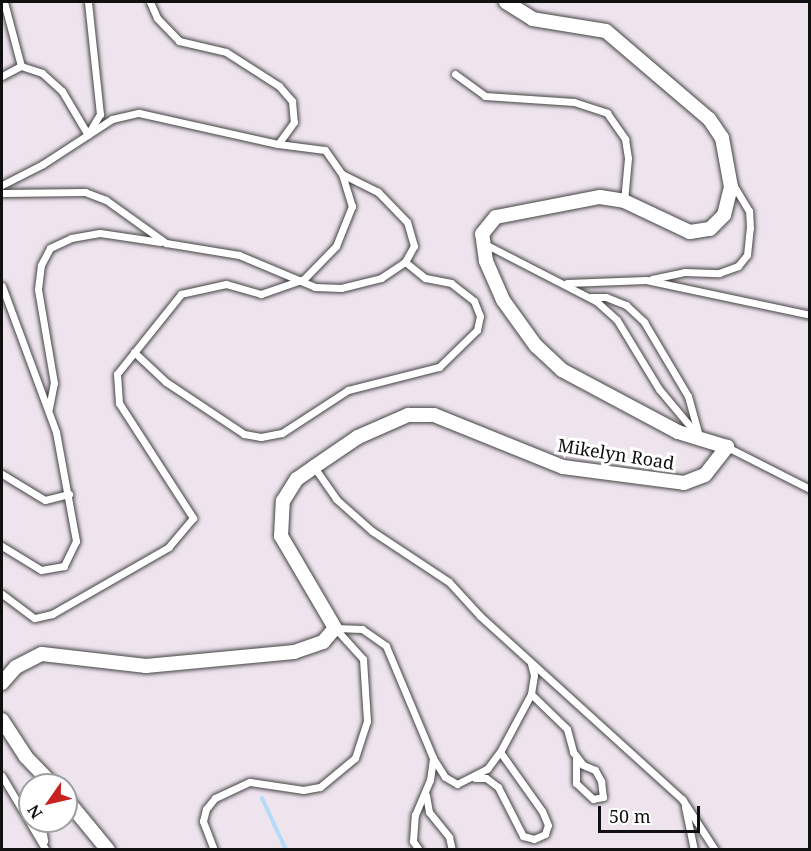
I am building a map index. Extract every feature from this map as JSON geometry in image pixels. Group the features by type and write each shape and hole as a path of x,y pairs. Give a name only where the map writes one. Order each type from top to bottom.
{"street":[{"path":"483,243 482,234 496,217 600,196 624,201 690,232 710,229 724,215 729,177 722,138 709,119 606,31 533,19 506,2"},
{"name":"Mikelyn Road","path":"335,628 281,536 283,501 297,479 358,437 408,415 434,416 563,467 684,483 705,475 727,447 678,432 562,370 536,346 503,300 486,261 483,243"},
{"path":"2,683 16,667 42,654 146,666 294,652 322,642 335,628"},
{"path":"2,720 42,773"},
{"path":"78,813 108,849"}],"lane":[{"path":"4,2 21,66"},
{"path":"88,2 100,114 88,135"},
{"path":"150,2 157,18 179,41 226,52 279,86 292,101 294,122 278,144"},
{"path":"2,76 21,66 42,73 62,92 88,135"},
{"path":"455,74 485,96 574,102 607,112 625,139 628,158 624,201"},
{"path":"2,185 44,164 112,119 139,113 278,144 326,150 342,174 352,206 336,246 297,281 261,294 226,284 203,286 181,294 117,374 119,403 194,518 169,547 52,614 34,618 2,594"},
{"path":"49,410 54,383 38,289 41,265 50,248 70,238 100,233 239,255 315,287 341,288 381,278 405,262 414,246 407,222 378,192 342,174"},
{"path":"566,283 646,280 685,273 718,273 738,266 749,243 749,211 729,177"},
{"path":"2,193 85,192 106,200 166,243"},
{"path":"483,243 566,283 589,297 617,320 659,389 700,438"},
{"path":"134,351 166,382 244,434 261,437 282,434 348,390 439,367 477,330 480,316 474,301 451,283 425,278 405,262"},
{"path":"646,280 810,315"},
{"path":"2,286 49,410 69,494 76,541 64,566 41,570 2,546"},
{"path":"589,297 606,297 626,305 644,322 688,396 700,438"},
{"path":"727,447 810,489"},
{"path":"314,467 336,499 372,531 449,582 480,616 682,799 715,849"},
{"path":"2,474 45,500 69,494"},
{"path":"335,628 362,629 386,646 434,758 445,777 457,784 474,778 486,778 498,788 523,836 534,838 545,834 548,825 542,811 500,752"},
{"path":"214,849 203,822 206,809 215,798 250,782 294,789 320,787 355,758 367,721 366,674 363,658 335,628"},
{"path":"474,778 500,752 531,694 534,675 530,662"},
{"path":"531,694 567,729 576,756 576,783 593,799 603,797 595,770 583,765 576,756"},
{"path":"418,849 413,828 426,792 434,758"},
{"path":"32,763 35,773"},
{"path":"2,776 18,803"},
{"path":"426,792 429,812 449,837 452,849"},
{"path":"682,799 690,819 694,849"},
{"path":"36,833 46,849 43,833"}],"shaded area":[{"path":"2,2 809,2 809,849 2,850"}],"waterway":[{"path":"262,798 286,850"}]}
